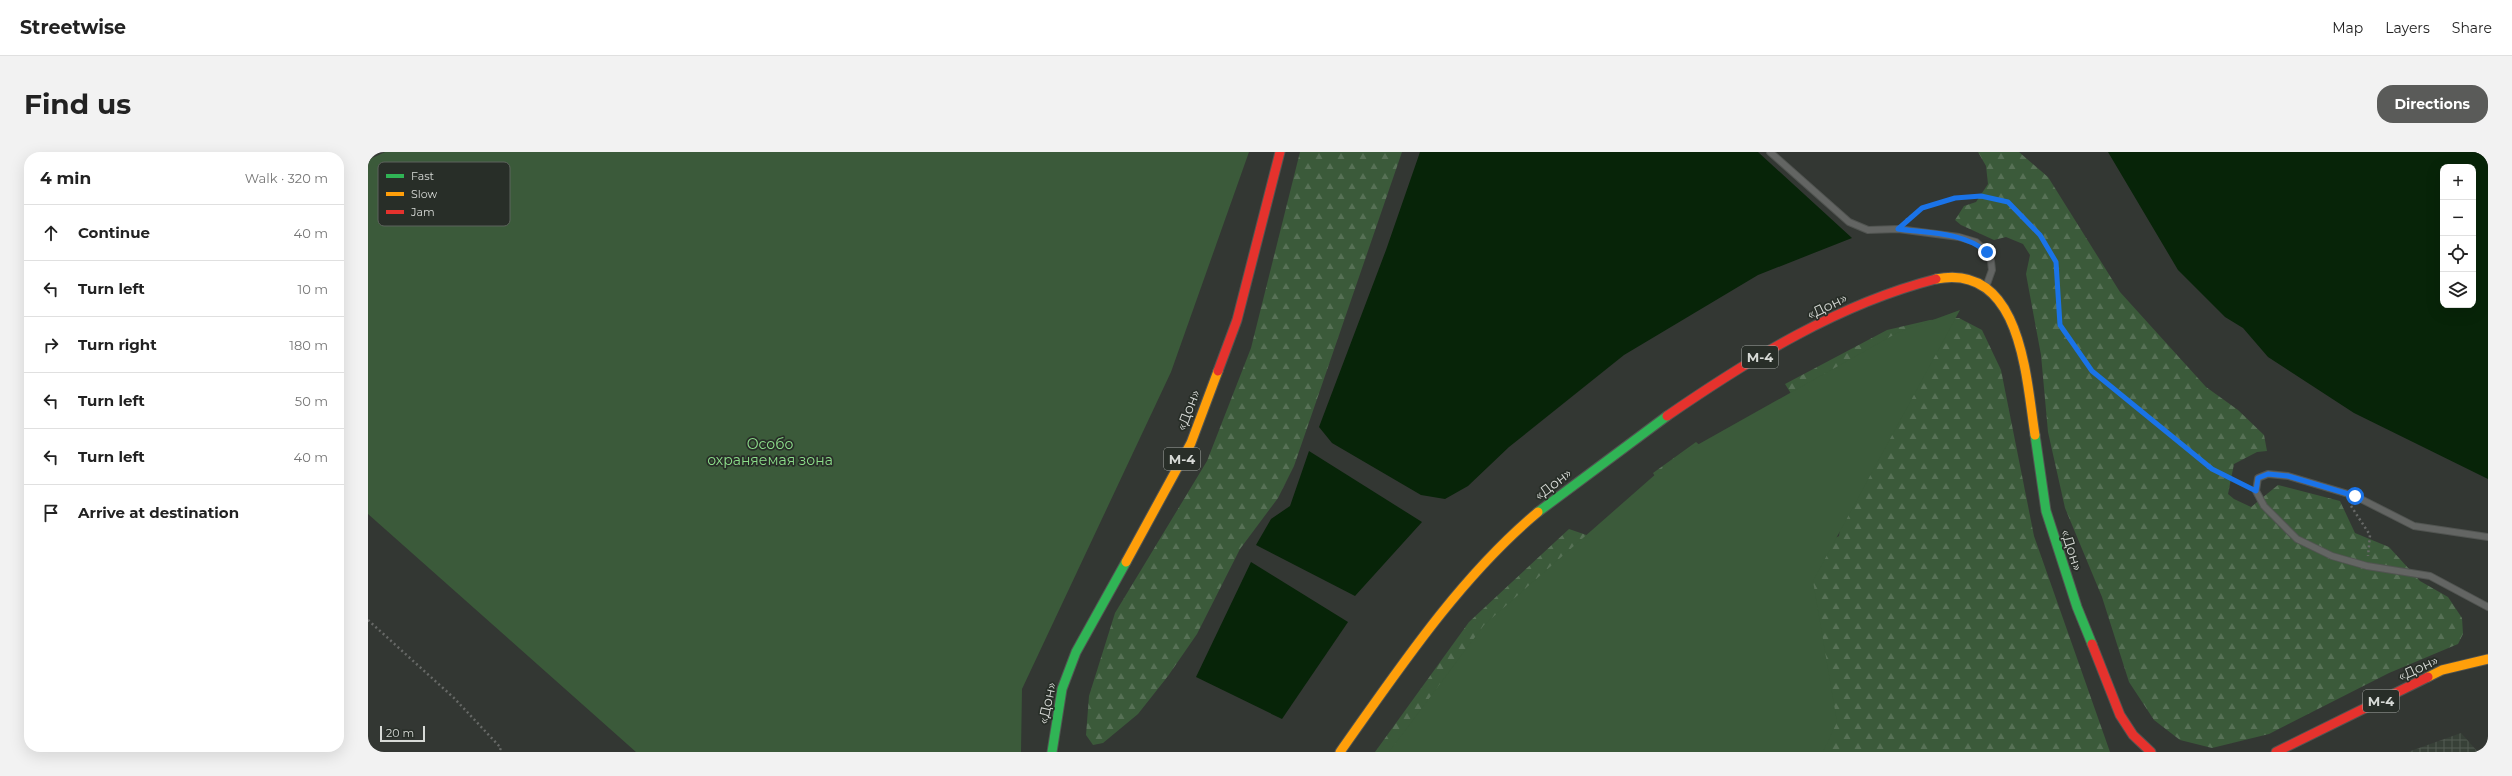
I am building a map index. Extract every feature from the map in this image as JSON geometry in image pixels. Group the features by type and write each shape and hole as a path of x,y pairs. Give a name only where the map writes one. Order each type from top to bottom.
{"highway":[{"name":"«Дон»","path":"1052,752 1062,689 1076,652 1191,443 1237,320 1280,152"},
{"name":"«Дон»","path":"1340,752 1407,658 1471,581 1523,525 1625,446 1694,398 1769,351 1860,306 1933,280 1953,277 1986,288 2006,308 2016,326 2022,350 2046,511 2064,570 2120,715 2133,735 2151,752"},
{"name":"«Дон»","path":"2276,752 2442,670 2488,659"}],"lane":[{"path":"1770,152 1849,222 1868,230 1898,229 1959,237 1976,242 1987,252 1992,261 1992,270 1986,288"},
{"path":"2488,537 2414,526 2355,496 2288,476 2268,474 2258,478 2256,491 2264,506 2297,538 2332,556 2367,566 2430,576 2488,607"}],"path":[{"path":"1898,229 1922,208 1955,198 1981,196 2008,202 2040,235 2056,262 2060,325 2092,371 2212,469 2256,491"},
{"path":"2355,496 2351,506 2370,535 2367,566"},
{"path":"368,620 454,698 501,748 499,752"}],"shaded area":[{"path":"1420,152 1758,152 1852,238 1758,275 1624,355 1509,447 1468,486 1445,499 1421,495 1332,443 1319,427 1386,250"},
{"path":"2108,152 2488,152 2488,479 2354,413 2268,357 2243,328 2225,317 2178,270"},
{"path":"1309,451 1422,522 1355,596 1256,545 1271,519 1290,506"},
{"path":"1251,562 1348,622 1282,719 1196,677"},
{"path":"2461,733 2478,752 2408,752"}],"green space":[{"name":"Особо охраняемая зона","path":"385,152 1249,152 1171,372 1022,689 1021,752 636,752 368,514 368,160"},
{"path":"1300,152 1402,152 1294,466 1278,498 1240,549 1197,634 1168,676 1138,714 1103,743 1093,745 1086,735 1089,696 1115,613 1207,461 1251,348"},
{"path":"1978,152 2019,152 2048,177 2120,292 2206,387 2238,410 2264,435 2267,451 2257,452 2234,464 2228,494 2234,499 2251,507 2278,485 2340,501 2355,533 2389,547 2420,581 2448,597 2462,618 2463,634 2458,644 2389,673 2269,734 2212,748 2180,740 2154,720 2129,682 2102,597 2065,508 2048,432 2041,355 2026,274 2030,255 2023,244 2006,237 1994,240 1961,225 1955,220 1964,206 1976,202 1988,184 1986,166"},
{"path":"1960,310 1813,581 1837,722 1823,752 1389,752 1484,625 1674,458 1897,333"},
{"path":"1959,318 1982,330 2001,370 2034,536 2110,752 1375,752 1469,622 1569,529 1642,554 1694,539 1653,473 1696,442 1816,548 1839,536 1846,481 1785,384 1887,330 1930,320"}],"traffic: fast":[{"path":"1538,512 1667,416"},
{"path":"2035,435 2046,511 2077,607 2092,644"},
{"path":"1052,752 1062,689 1076,652 1126,562"}],"traffic: slow":[{"path":"1936,279 1965,279 1986,288 2003,306 2014,330 2022,357 2028,385 2035,435"},
{"path":"1126,562 1191,443 1218,371"},
{"path":"1340,752 1384,689 1456,595 1482,565 1538,512"},
{"path":"2428,677 2442,670 2488,659"}],"traffic: jam":[{"path":"1218,371 1237,320 1280,152"},
{"path":"1667,416 1763,354 1830,318 1864,303 1936,279"},
{"path":"2092,644 2120,715 2133,735 2151,752"},
{"path":"2276,752 2428,677"}],"route":[{"path":"1987,252 1976,242 1959,237 1898,229 1922,208 1955,198 1981,196 2008,202 2040,235 2056,262 2060,325 2070,342 2092,371 2212,469 2256,491 2258,478 2268,474 2288,476 2310,484 2355,496"}]}
